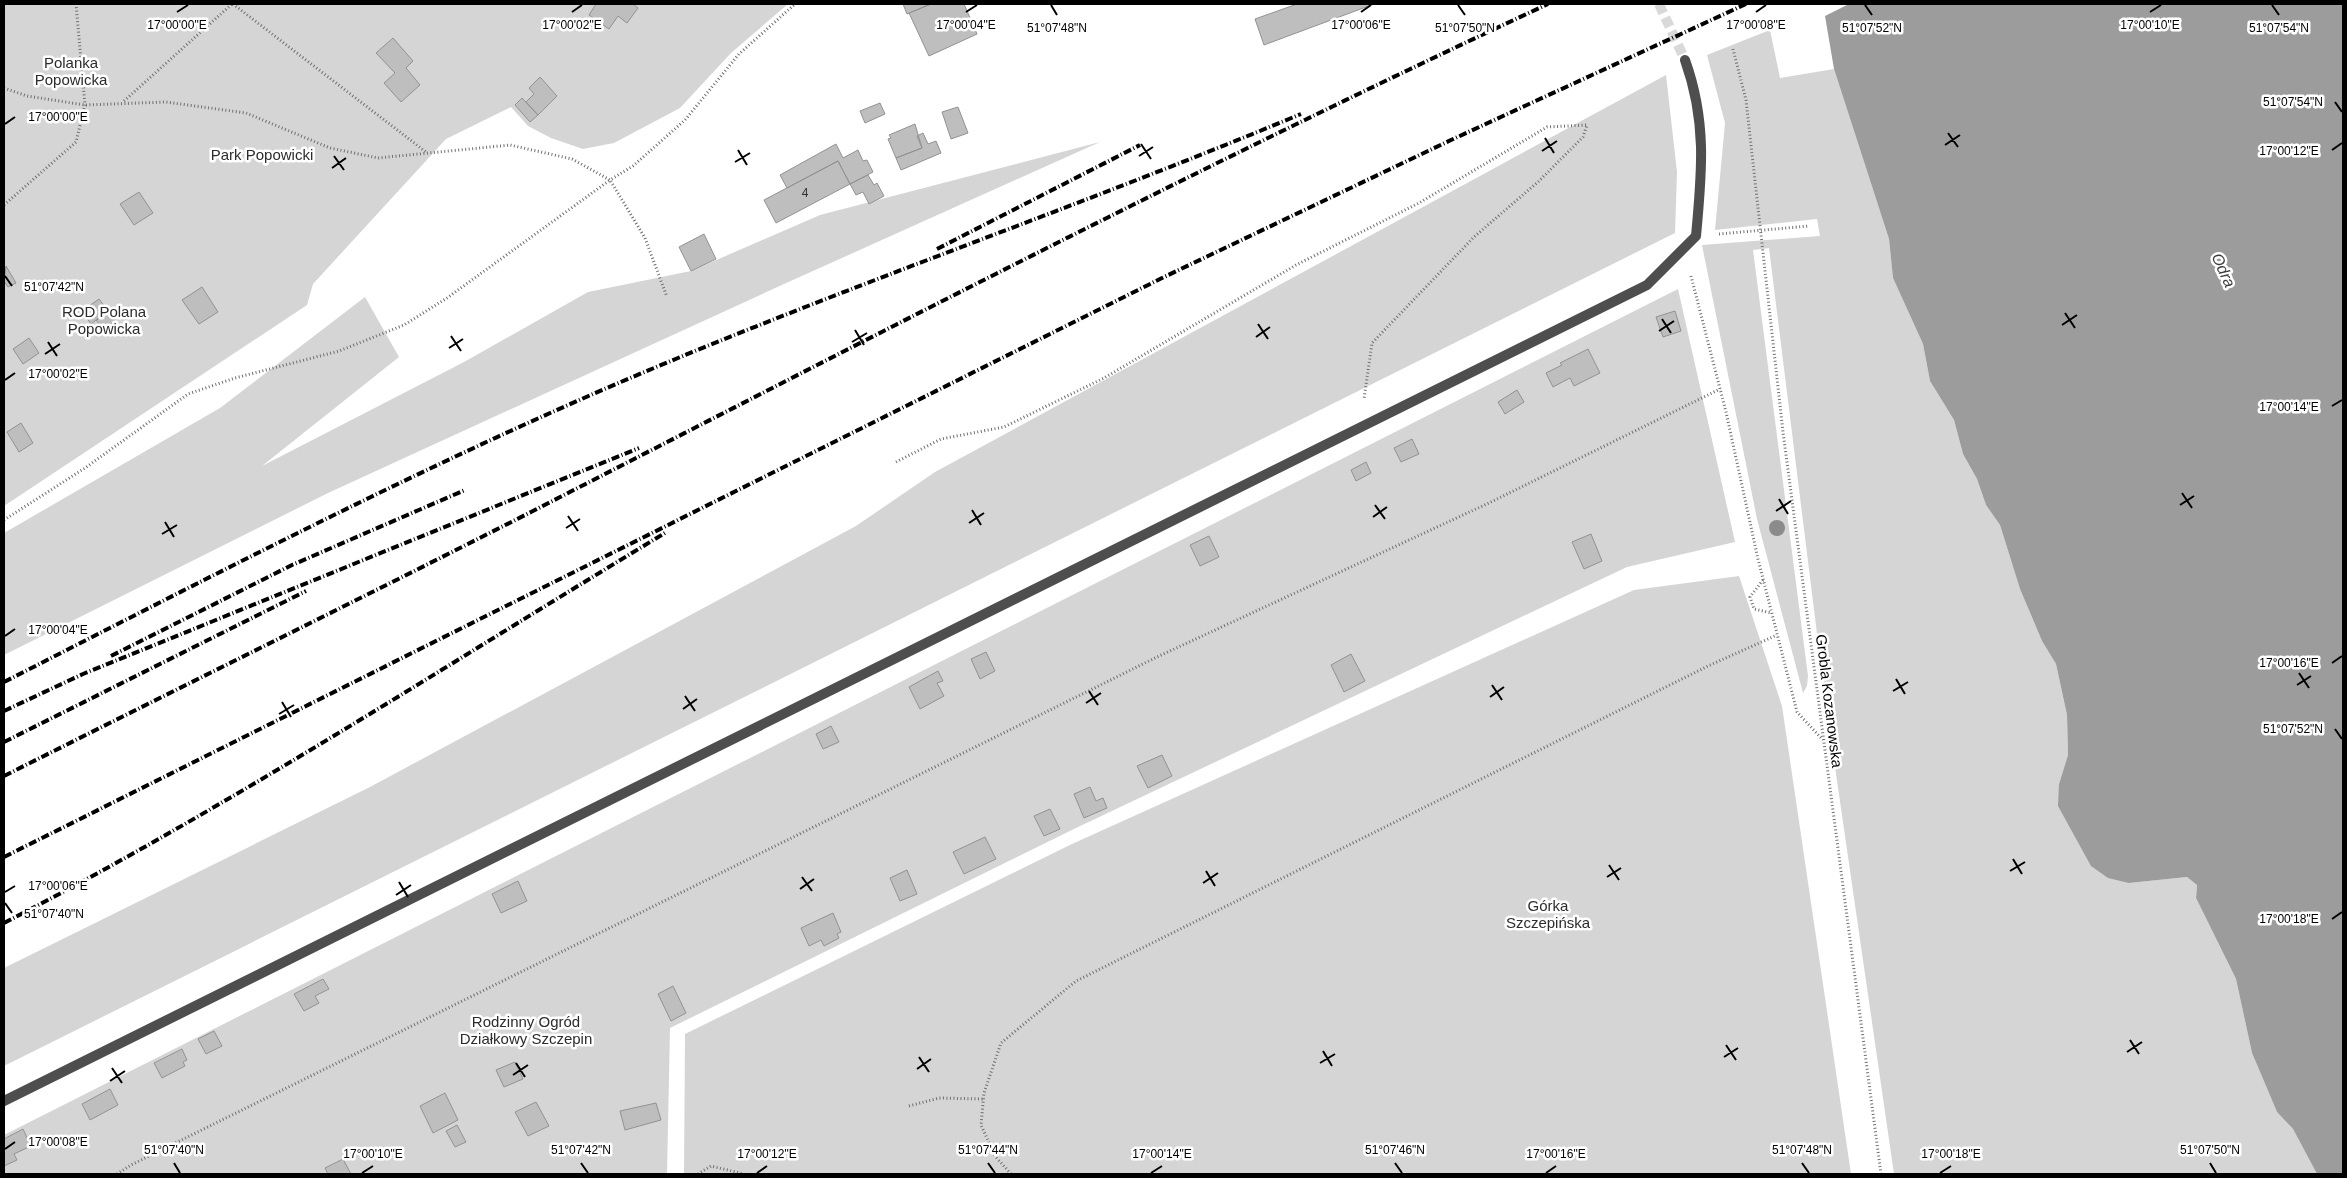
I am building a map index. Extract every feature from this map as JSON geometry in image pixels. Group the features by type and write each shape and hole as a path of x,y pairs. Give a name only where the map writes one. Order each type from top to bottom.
{"street":[{"path":"4,1102 1647,285 1696,236 1703,156 1695,88 1685,60"}],"path":[{"path":"4,205 76,142 85,105 76,4"},
{"path":"123,102 232,4 427,152"},
{"path":"4,520 85,468 188,394 235,378 340,351 404,325 446,298 632,166 685,120 739,54 795,4"},
{"name":"Grobla Kozanowska","path":"1733,49 1746,100 1783,432 1881,1174"},
{"path":"4,88 27,96 85,105 123,102 166,102 246,113 330,148 355,155 378,158 510,145 572,158 610,180 645,238 667,297"},
{"path":"896,462 941,439 1004,427 1104,378 1296,265 1419,203 1547,127 1587,125 1583,137 1539,181 1474,237 1372,343 1364,393 1368,424"},
{"path":"1696,236 1809,226"},
{"path":"1683,249 1720,389 1763,580 1797,712 1823,740"},
{"path":"117,1174 131,1165 338,1062 1157,657 1491,502 1720,389"},
{"path":"1763,580 1750,597 1754,608 1772,613"},
{"path":"1011,1174 995,1156 981,1126 984,1099 1001,1043 1076,981 1672,683 1777,635"},
{"path":"910,1106 938,1098 984,1099"},
{"path":"698,1174 711,1166 744,1174"}],"green space":[{"path":"4,4 788,4 731,53 680,108 614,143 583,149 551,138 528,126 511,107 446,139 313,284 307,305 4,506"},
{"path":"1770,30 1780,78 1834,69 1889,239 1893,278 1923,344 1930,381 1954,420 1963,454 1977,479 1986,505 2000,525 2020,589 2042,641 2056,664 2067,715 2068,755 2059,784 2129,883 2187,877 2197,885 2196,898 2236,979 2252,1053 2277,1112 2293,1129 2317,1174 1894,1174 1825,698 1769,248 1753,250 1808,676 1807,686 1803,693 1757,519 1702,245 1820,236 1817,219 1715,230 1725,123 1707,55"},
{"path":"1666,75 1677,172 1675,233 4,1066 4,968 370,787 856,526 935,472"},
{"path":"1100,142 784,284 328,493 4,655 4,533 220,408 365,297 399,357 262,466 464,362 588,292 691,271 820,215"},
{"name":"Rodzinny Ogród Działkowy Szczepin","path":"1678,289 1735,542 1627,567 1076,828 670,1028 667,1174 4,1174 4,1135"},
{"name":"Górka Szczepińska","path":"1739,576 1782,706 1851,1174 684,1174 685,1034 1072,844 1634,590"}],"water":[{"name":"Odra","path":"1849,4 2343,4 2343,1174 2317,1174 2293,1129 2277,1112 2252,1053 2236,979 2196,898 2197,885 2187,877 2129,883 2108,878 2091,866 2058,806 2059,784 2068,755 2067,715 2056,664 2042,641 2020,589 2000,525 1986,505 1977,479 1963,454 1954,420 1930,381 1923,344 1893,278 1889,239 1834,69 1825,16"}],"building":[{"path":"596,4 633,4 638,8 627,23 618,16 609,29 589,15"},
{"path":"903,4 931,4 907,14"},
{"path":"931,4 964,4 977,34 929,56 909,13"},
{"path":"1297,4 1374,4 1264,45 1255,19"},
{"path":"393,38 413,61 406,68 420,85 401,102 384,83 395,73 376,53"},
{"path":"540,77 557,96 538,115 526,102 534,94 529,88"},
{"path":"522,98 538,115 530,122 515,105"},
{"path":"880,103 885,114 865,123 860,111"},
{"path":"958,107 968,133 951,139 942,112"},
{"path":"915,124 922,148 896,158 888,139 891,138 889,135"},
{"path":"923,133 928,144 936,141 941,153 901,170 896,158 922,148 917,136"},
{"path":"836,144 843,158 858,150 863,161 867,160 873,172 850,184 838,161 787,188 780,175"},
{"path":"838,161 850,184 776,223 764,200"},
{"path":"868,175 874,185 877,183 884,196 869,204 863,192 856,195 850,184"},
{"path":"139,192 153,213 134,225 120,204"},
{"path":"704,234 716,259 691,271 679,247"},
{"path":"6,266 16,283 8,287 4,281"},
{"path":"202,287 218,312 199,324 182,300"},
{"path":"99,299 108,311 91,324 82,311"},
{"path":"108,311 115,321 103,330 96,320"},
{"path":"1675,311 1681,331 1663,337 1656,317"},
{"path":"29,338 39,353 23,364 13,349"},
{"path":"1588,349 1600,373 1574,386 1570,378 1553,387 1546,373 1562,365 1560,363"},
{"path":"1517,390 1524,402 1505,414 1498,402"},
{"path":"21,423 33,443 19,452 7,432"},
{"path":"1412,439 1419,454 1401,462 1394,448"},
{"path":"1366,462 1371,473 1356,481 1351,470"},
{"path":"1591,534 1602,561 1584,569 1572,542"},
{"path":"1209,536 1219,557 1200,566 1190,545"},
{"path":"986,652 995,671 980,679 971,659"},
{"path":"1351,654 1365,681 1344,692 1331,665"},
{"path":"938,671 943,681 937,683 944,696 920,709 909,687"},
{"path":"831,726 839,742 823,749 816,734"},
{"path":"1162,755 1172,776 1148,788 1137,766"},
{"path":"1090,787 1096,801 1103,798 1107,808 1084,818 1074,794"},
{"path":"1050,809 1060,829 1044,836 1034,816"},
{"path":"985,837 996,859 964,874 953,852"},
{"path":"907,870 917,894 900,901 890,878"},
{"path":"518,881 527,901 501,913 492,894"},
{"path":"833,913 841,932 837,934 839,938 824,946 821,940 809,946 801,928"},
{"path":"323,979 329,989 315,996 319,1003 304,1011 294,994"},
{"path":"673,986 686,1013 671,1021 658,994"},
{"path":"214,1031 222,1046 206,1054 198,1039"},
{"path":"182,1049 187,1060 183,1062 185,1066 162,1078 154,1063"},
{"path":"515,1062 523,1079 504,1087 496,1070"},
{"path":"110,1089 118,1105 90,1120 82,1104"},
{"path":"445,1093 458,1120 433,1133 420,1106"},
{"path":"536,1102 549,1126 528,1136 515,1112"},
{"path":"656,1103 661,1120 625,1130 620,1111"},
{"path":"457,1125 466,1142 455,1147 446,1131"},
{"path":"23,1129 31,1146 14,1154 17,1160 4,1166 4,1139"},
{"path":"343,1159 351,1174 328,1174 325,1168"}],"tunnel":[{"path":"1659,4 1685,60"}],"railway":[{"path":"4,776 465,545 1164,189 1548,4"},
{"path":"4,857 1162,278 1451,140 1746,4"},
{"path":"4,682 338,513 422,472 592,395 678,358 833,296 1224,146 1301,114"},
{"path":"937,249 1140,145"},
{"path":"4,711 83,674 639,448"},
{"path":"111,656 292,565 465,490"},
{"path":"4,923 89,878 255,783 665,533"},
{"path":"4,742 306,591"}],"park label":[{"name":"Polanka Popowicka","path":"71,72"},
{"name":"Park Popowicki","path":"262,155"},
{"name":"ROD Polana Popowicka","path":"104,320"}]}
